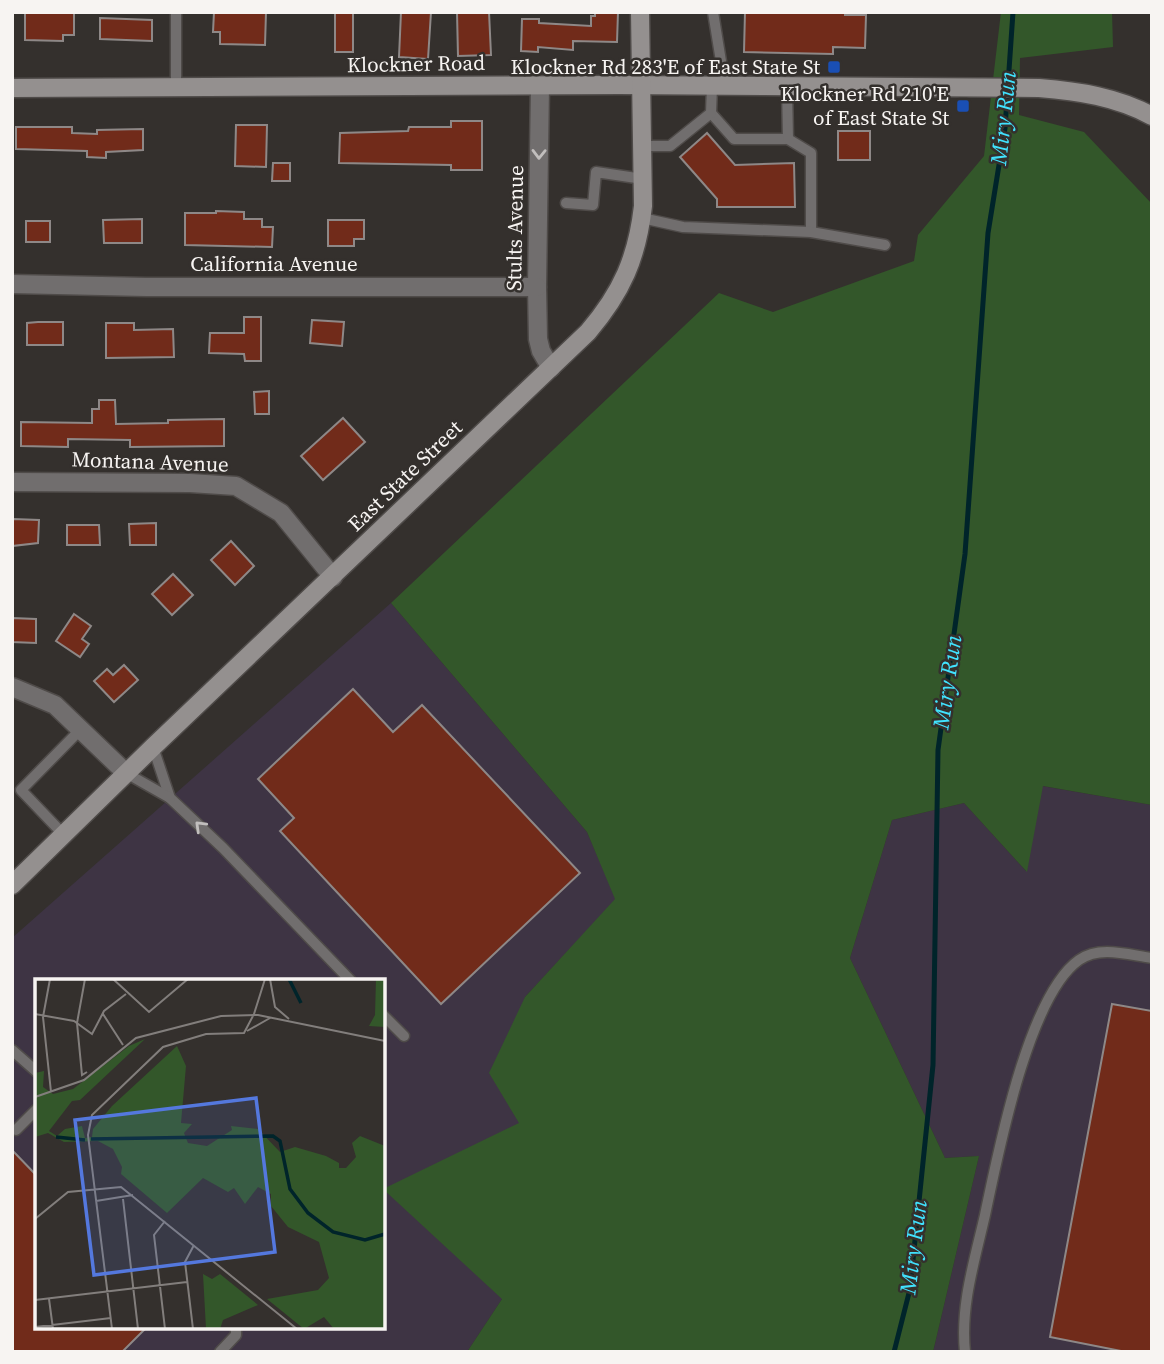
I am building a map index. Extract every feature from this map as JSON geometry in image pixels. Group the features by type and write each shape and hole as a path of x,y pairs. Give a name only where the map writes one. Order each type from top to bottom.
{"street":[{"name":"East State Street","path":"12,885 551,368 608,309 633,260 642,218 640,12"},
{"name":"Stults Avenue","path":"540,86 538,339 541,351 551,368"},
{"name":"Klockner Road","path":"12,88 1039,88 1077,91 1108,98 1152,116"},
{"name":"California Avenue","path":"12,284 537,288"},
{"name":"Montana Avenue","path":"12,482 190,483 236,486 281,513 333,578"},
{"path":"12,687 55,705 127,773"}],"lane":[{"path":"176,12 176,88"},
{"path":"643,146 670,146 711,113 719,86 713,12"},
{"path":"787,87 788,139"},
{"path":"711,113 734,139 788,139 811,153 811,232"},
{"path":"566,203 593,205 596,172 643,179"},
{"path":"642,218 683,227 811,232 885,245"},
{"path":"64,835 20,790 81,729"},
{"path":"153,747 170,798"},
{"path":"127,773 170,798 349,979"},
{"path":"965,1352 964,1324 970,1282 1007,1110 1049,999 1070,969 1093,952 1152,958"},
{"path":"385,1017 404,1036"},
{"path":"14,1054 35,1070"},
{"path":"16,1130 35,1112"},
{"path":"220,1352 236,1335 236,1329"}],"shaded area":[{"path":"391,603 587,832 616,899 525,997 520,1123 502,1299 467,1352 12,1352 12,938"},
{"path":"1042,786 1152,805 1152,1352 933,1352 979,1156 945,1158 850,958 892,820 964,803 1026,871"}],"green space":[{"path":"1001,12 1112,12 1113,47 1020,58 1019,115 1084,132 1152,204 1152,805 1043,786 1027,872 964,803 892,820 850,958 945,1158 979,1156 933,1352 467,1352 502,1299 385,1188 519,1123 489,1073 525,997 615,899 587,832 391,603 719,293 773,312 914,261 918,235 984,156"}],"building":[{"path":"25,12 74,12 74,35 63,35 63,41 25,40"},
{"path":"214,12 266,12 265,45 220,44 220,32 213,32"},
{"path":"335,12 353,12 353,52 335,52"},
{"path":"401,12 431,12 428,59 399,57"},
{"path":"457,12 489,12 491,55 458,56"},
{"path":"595,12 618,12 617,42 573,41 573,50 538,47 538,52 521,51 522,19 539,19 539,23 591,26 591,16 595,16"},
{"path":"745,12 845,12 845,15 866,15 865,48 833,47 833,54 744,52"},
{"path":"100,18 152,20 152,41 100,39"},
{"path":"451,121 482,121 482,170 451,170 451,165 339,163 340,133 408,131 409,127 451,127"},
{"path":"236,125 267,125 266,167 235,166"},
{"path":"16,127 72,127 72,133 97,134 97,130 143,129 143,150 106,152 106,158 87,157 87,151 16,149"},
{"path":"838,131 870,131 870,160 838,160"},
{"path":"707,133 735,165 794,163 795,207 717,207 717,199 680,157"},
{"path":"273,163 290,163 290,181 272,181"},
{"path":"244,212 244,219 262,219 262,227 273,227 272,247 185,245 185,213"},
{"path":"142,219 142,243 104,243 103,220"},
{"path":"328,220 364,220 364,239 354,239 354,246 328,246"},
{"path":"26,221 50,221 50,242 26,242"},
{"path":"244,317 261,317 261,361 245,361 244,354 209,353 210,333 244,333"},
{"path":"312,320 344,322 342,346 310,343"},
{"path":"63,322 63,345 27,345 27,323"},
{"path":"106,323 134,323 134,330 173,329 174,357 106,358"},
{"path":"269,391 269,414 255,414 254,392"},
{"path":"99,400 115,400 116,424 224,419 224,446 130,447 130,440 68,439 68,447 21,446 21,422 92,423 92,409 99,409"},
{"path":"343,418 365,442 323,480 301,456"},
{"path":"13,519 39,520 38,543 12,546"},
{"path":"156,523 156,545 130,545 129,524"},
{"path":"67,525 99,525 100,545 67,545"},
{"path":"231,541 254,566 235,585 211,560"},
{"path":"173,574 193,595 172,615 152,594"},
{"path":"74,614 91,626 82,639 89,644 80,657 56,641"},
{"path":"12,618 36,619 36,643 12,642"},
{"path":"124,665 138,680 114,702 94,681 107,669 113,675"},
{"path":"353,689 393,732 422,705 580,873 441,1004 280,831 294,818 258,779"},
{"path":"1112,1004 1152,1011 1152,1352 1126,1352 1050,1337"},
{"path":"12,1150 35,1174 35,1329 145,1329 122,1352 12,1352"}],"waterway":[{"name":"Miry Run","path":"894,1352 910,1289 933,1065 938,750 965,554 988,233 1005,128 1013,12"}],"place":[{"name":"Klockner Rd 283'E of East State St","path":"834,67"},
{"name":"Klockner Rd 210'E of East State St","path":"963,106"}]}
